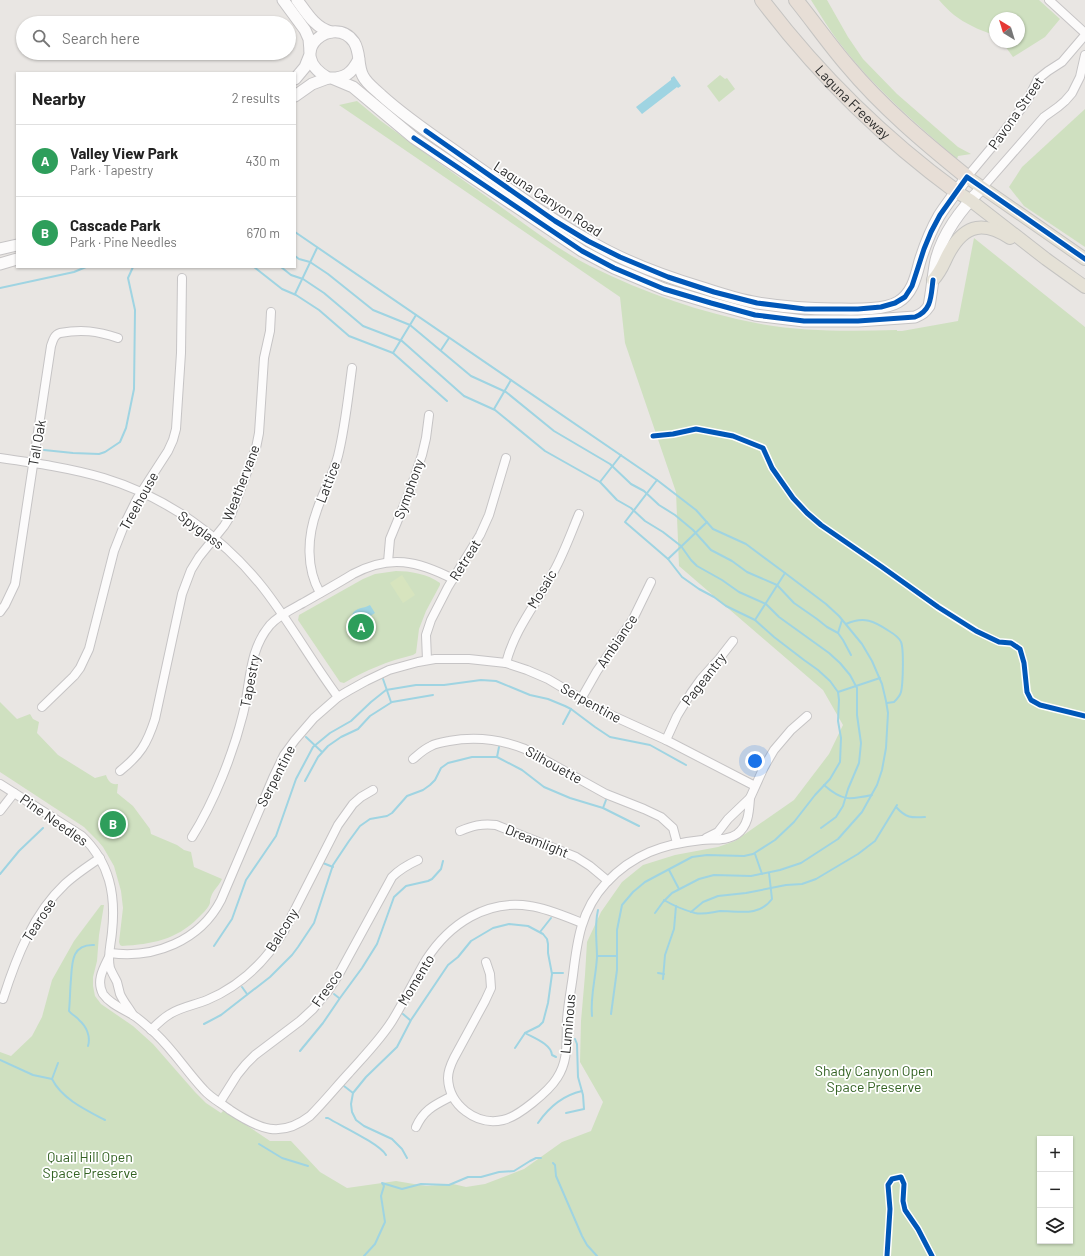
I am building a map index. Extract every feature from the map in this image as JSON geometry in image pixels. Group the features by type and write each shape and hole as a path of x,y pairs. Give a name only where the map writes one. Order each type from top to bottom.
{"highway":[{"name":"Laguna Freeway","path":"762,0 795,42 845,97 887,136 936,177 957,192"},
{"name":"Laguna Freeway","path":"796,0 847,66 867,87 920,137 967,177"}],"main road":[{"path":"283,0 295,16"},
{"path":"296,95 312,84 331,78 344,77 355,67 359,59 356,44 350,37 342,33 331,32 324,29 316,23 297,0"},
{"path":"296,18 305,30 309,39 310,54 316,70 331,78"},
{"path":"296,78 305,68 316,41 323,35 331,32"},
{"name":"Laguna Canyon Road","path":"359,59 360,70 366,81 392,105 554,226 582,252 614,268 664,289 711,304 755,315 804,321 858,321 915,317 922,314 929,306 936,259 946,236 959,214 982,188"},
{"name":"Laguna Canyon Road","path":"331,78 353,86 414,138 554,226 620,257 668,277 714,292 757,303 798,308 858,309 895,304 905,296 912,286 931,232 940,215 967,177"},
{"path":"967,177 1085,259"},
{"path":"957,192 970,200 1085,287"},
{"path":"932,280 943,267 949,252 959,239 968,231 978,227 995,230 1046,259"},
{"path":"0,249 16,244"},
{"path":"0,264 16,259"}],"street":[{"path":"1049,0 1085,34"},
{"name":"Pavona Street","path":"967,177 992,147 1027,100 1038,79 1062,62 1085,34"},
{"name":"Pavona Street","path":"982,188 1044,117 1058,107 1072,93 1080,78 1085,55"},
{"name":"Treehouse","path":"42,707 74,676 80,668 89,649 114,550 125,523 141,492 168,451 173,440 176,429 181,353 182,278"},
{"name":"Weathervane","path":"120,771 141,751 155,719 184,586 199,557 231,515 256,448 259,433 264,358 270,331 271,312"},
{"name":"Tall Oak","path":"0,612 5,605 14,584 51,346 55,337 60,333 86,330 95,331 118,338"},
{"name":"Lattice","path":"320,593 316,586 311,568 310,540 313,521 333,470 341,444 352,368"},
{"name":"Symphony","path":"388,562 390,539 418,466 426,438 429,416"},
{"name":"Spyglass","path":"0,458 98,476 114,481 141,492 189,519 214,538 249,572 265,591 338,697"},
{"name":"Retreat","path":"427,660 426,642 428,627 435,610 485,526 506,458"},
{"name":"Mosaic","path":"506,664 508,654 518,631 555,569 579,514"},
{"name":"Tapestry","path":"192,837 204,819 234,745 244,713 250,667 255,650 270,626 282,615 363,568 373,565 388,562 409,562 423,565 453,579"},
{"name":"Ambiance","path":"581,699 596,671 633,619 651,582"},
{"name":"Pageantry","path":"666,740 690,693 733,641"},
{"name":"Serpentine","path":"109,955 146,952 171,946 195,932 207,921 221,900 278,767 284,755 295,740 307,726 338,697 389,670 427,660 462,659 506,664 527,670 548,679 600,710 666,740 755,786"},
{"name":"Luminous","path":"452,1096 462,1109 472,1116 490,1121 500,1121 516,1114 544,1092 554,1082 561,1071 566,1055 568,1008 577,944 582,923 592,902 608,881 624,866 641,855 654,849 678,843 726,839 732,837 740,831 747,821 750,798 769,758 779,743 807,716"},
{"name":"Silhouette","path":"413,759 432,745 460,739 487,739 514,744 606,794 661,817 673,828 678,843"},
{"name":"Pine Needles","path":"0,784 82,836 100,858 108,876 112,891 114,916 109,955 110,968 117,982 120,993 134,1016"},
{"name":"Balcony","path":"151,1030 169,1014 208,1000 232,987 250,973 264,958 275,945 284,930 338,825 353,804 373,790"},
{"path":"0,811 14,793"},
{"name":"Luminous","path":"703,840 718,832 728,819 750,798"},
{"name":"Dreamlight","path":"460,831 482,824 496,824 576,857 608,881"},
{"name":"Tearose","path":"3,999 20,951 26,938 43,911 65,884 81,870 100,858"},
{"name":"Fresco","path":"220,1102 237,1075 246,1064 255,1055 300,1021 320,1000 339,974 392,877 398,871 418,860"},
{"name":"Momento","path":"285,1129 310,1116 365,1055 392,1022 427,960 443,939 463,921 478,912 490,908 503,905 517,905 531,906 582,923"},
{"name":"Pine Needles","path":"109,955 100,981 102,991 112,1003 134,1016 151,1030 169,1048 204,1090 220,1102 256,1126 272,1129 285,1129"},
{"path":"416,1127 421,1117 427,1110 452,1096 448,1079 450,1066 486,1001 491,988 490,974 486,962"}],"green space":[{"path":"811,0 827,0 848,37 863,59 897,94 958,147 971,154 958,156 957,159 894,103 865,73 838,41"},
{"path":"939,0 1039,0 1060,19 1045,37 1013,57 1006,48 1025,48 1025,12 989,12 989,33 963,21"},
{"path":"720,75 725,79 727,78 735,89 719,102 707,86"},
{"path":"357,101 381,121 542,237 590,266 631,285 695,308 761,324 812,330 902,331 958,321 974,238 1085,327 1085,1256 0,1256 0,1052 11,1056 32,1036 42,1017 52,980 74,941 101,905 104,905 99,935 97,961 93,977 93,986 95,996 101,1004 133,1026 153,1044 206,1103 221,1113 224,1110 270,1141 291,1141 320,1172 347,1188 396,1181 426,1186 453,1184 466,1187 485,1184 524,1169 562,1142 591,1131 603,1102 580,1062 581,1021 587,942 601,912 622,882 643,865 675,855 718,847 735,841 794,800 829,754 843,725 823,690 679,566 676,492 625,343 620,297 339,105"},
{"path":"1085,109 1085,247 1024,206 1009,187 1022,167"},
{"path":"396,571 430,577 440,583 419,629 416,653 377,666 344,683 340,682 298,620 299,615 363,579 375,574"},
{"path":"402,575 415,595 403,603 390,583"},
{"path":"0,702 17,719 30,714 33,719 39,722 37,733 58,755 95,778 106,775 110,782 113,784 118,784 117,793 133,806 150,829 151,834 191,852 194,867 222,879 210,899 208,907 190,925 163,940 143,944 120,945 119,942 123,908 121,891 114,866 103,847 84,827 0,772"}],"water":[{"path":"674,76 681,86 678,88 677,87 642,114 636,107 671,80"},
{"path":"370,605 375,613 358,624 352,615 353,612 357,609"}],"waterway":[{"path":"296,233 657,480 696,510 713,529 746,544 826,604 839,616 862,644 872,661 882,684 888,713 886,748 882,770 877,785 862,812 838,839 801,863 780,870 751,876 714,875 699,879 672,893 655,913"},
{"path":"295,294 317,248"},
{"path":"296,257 310,262 328,274 373,310 410,325 471,376 506,392 554,431 610,464 631,484 644,491 659,505 675,515 693,530 711,550 732,561 747,572 777,585 794,603 827,627 838,633 851,655"},
{"path":"0,288 74,272 84,268"},
{"path":"44,450 99,454 105,452 120,442 126,428 134,389 135,310 128,278 133,268"},
{"path":"255,268 282,289 296,295 319,310 349,336 393,353 447,401"},
{"path":"282,268 291,275 303,279 324,293 363,326 402,341 464,396 495,410 545,451 600,482 617,500 631,508 645,521 663,532 681,546 697,566 722,580 739,592 766,604 779,617 829,653 840,663 850,675 857,688 857,715 861,743 859,763 848,789 843,806 836,817 821,828"},
{"path":"393,353 416,315"},
{"path":"441,350 449,338"},
{"path":"494,409 511,380"},
{"path":"600,482 621,455"},
{"path":"611,1014 617,970 617,930 622,905 633,892 645,882 692,857 707,855 744,856 753,854 775,840 794,822 815,795 830,779 840,762 841,738 838,721 839,700 838,692 830,681 755,620 726,606 682,577 668,559 625,522 657,480"},
{"path":"668,559 707,522"},
{"path":"755,620 785,573"},
{"path":"838,633 842,620"},
{"path":"846,624 858,620 874,622 900,640 903,659 901,692 894,702 887,703"},
{"path":"838,692 880,678"},
{"path":"383,679 391,702"},
{"path":"214,946 232,919 246,880 276,836 296,779 313,747 330,733 351,721 386,690 416,685 444,685 481,680 496,681 530,695 548,699 565,706 610,737 650,745 686,765"},
{"path":"305,781 318,757 328,746 341,737 358,729 370,716 392,702 433,695"},
{"path":"563,724 571,709"},
{"path":"306,737 322,752"},
{"path":"497,757 499,747"},
{"path":"204,1024 221,1015 270,977 292,955 314,923 333,865 360,826 370,819 387,816 392,813 407,796 423,790 430,785 435,780 441,768 448,763 472,757 497,757 522,770 544,787 570,798 603,808 639,826"},
{"path":"824,785 841,797 857,798 872,795"},
{"path":"603,808 606,800"},
{"path":"691,912 703,902 718,896 746,893 786,885 802,884 816,879 858,854 875,841 897,805"},
{"path":"896,807 906,815 925,817"},
{"path":"0,874 19,851 43,828"},
{"path":"755,854 762,874"},
{"path":"300,1051 323,1023 377,944 394,897 406,886 432,879 441,869 443,861"},
{"path":"323,863 333,867"},
{"path":"669,870 679,889"},
{"path":"664,900 698,914 720,911 755,911 767,905 772,899 769,873"},
{"path":"663,979 665,955 674,929 676,906"},
{"path":"592,1016 592,1001 597,957 596,928 598,910"},
{"path":"540,932 551,918"},
{"path":"407,1158 402,1149 392,1139 364,1126 356,1120 352,1112 351,1104 353,1093 366,1077 397,1047 411,1020 448,965 458,957 471,941 493,928 509,924 528,926 543,934 547,939 552,974 548,1003 543,1022 539,1026 525,1033 515,1048"},
{"path":"88,1046 89,1039 86,1028 82,1022 69,1011 70,987 72,966 77,951 87,945 94,945"},
{"path":"597,956 617,956"},
{"path":"552,973 563,973"},
{"path":"658,973 664,974"},
{"path":"242,987 247,994"},
{"path":"334,994 339,998"},
{"path":"403,1014 410,1020"},
{"path":"525,1033 537,1039 549,1048 552,1055 556,1057"},
{"path":"566,1113 584,1109 583,1095 578,1077 577,1044 575,1039"},
{"path":"0,1060 33,1075 52,1079"},
{"path":"58,1063 52,1079 56,1086 75,1103 105,1120"},
{"path":"344,1086 353,1093"},
{"path":"538,1123 557,1102 569,1095 582,1091"},
{"path":"326,1118 368,1141 386,1155"},
{"path":"259,1144 282,1158 308,1166"},
{"path":"364,1256 375,1244 385,1222 381,1196 384,1186 382,1183 402,1189 421,1184 449,1185 468,1177 481,1177 499,1172 514,1171 536,1158 541,1158"},
{"path":"553,1163 555,1165 556,1176 582,1236 587,1245 597,1256"}],"cycle path":[{"path":"426,131 555,221 588,241 620,257 668,277 714,292 757,303 805,309 858,309 881,307 895,303 905,297 912,286 931,232 940,215 967,177 1085,259"},
{"path":"414,138 582,251 614,268 664,289 711,303 755,315 804,321 858,321 915,317 925,311 928,307 933,280"},
{"path":"653,436 673,434 696,429 733,436 763,448 772,468 793,498 821,525 938,607 976,631 999,642 1011,643 1020,649 1024,663 1027,692 1031,700 1040,705 1085,716"},
{"path":"887,1256 890,1209 888,1185 892,1179 901,1177 904,1184 903,1201 905,1210 918,1229 932,1256"}],"place":[{"name":"Valley View Park","path":"361,627"},
{"name":"Cascade Park","path":"113,824"}],"park label":[{"name":"Shady Canyon Open Space Preserve","path":"874,1080"},
{"name":"Quail Hill Open Space Preserve","path":"90,1166"}]}
